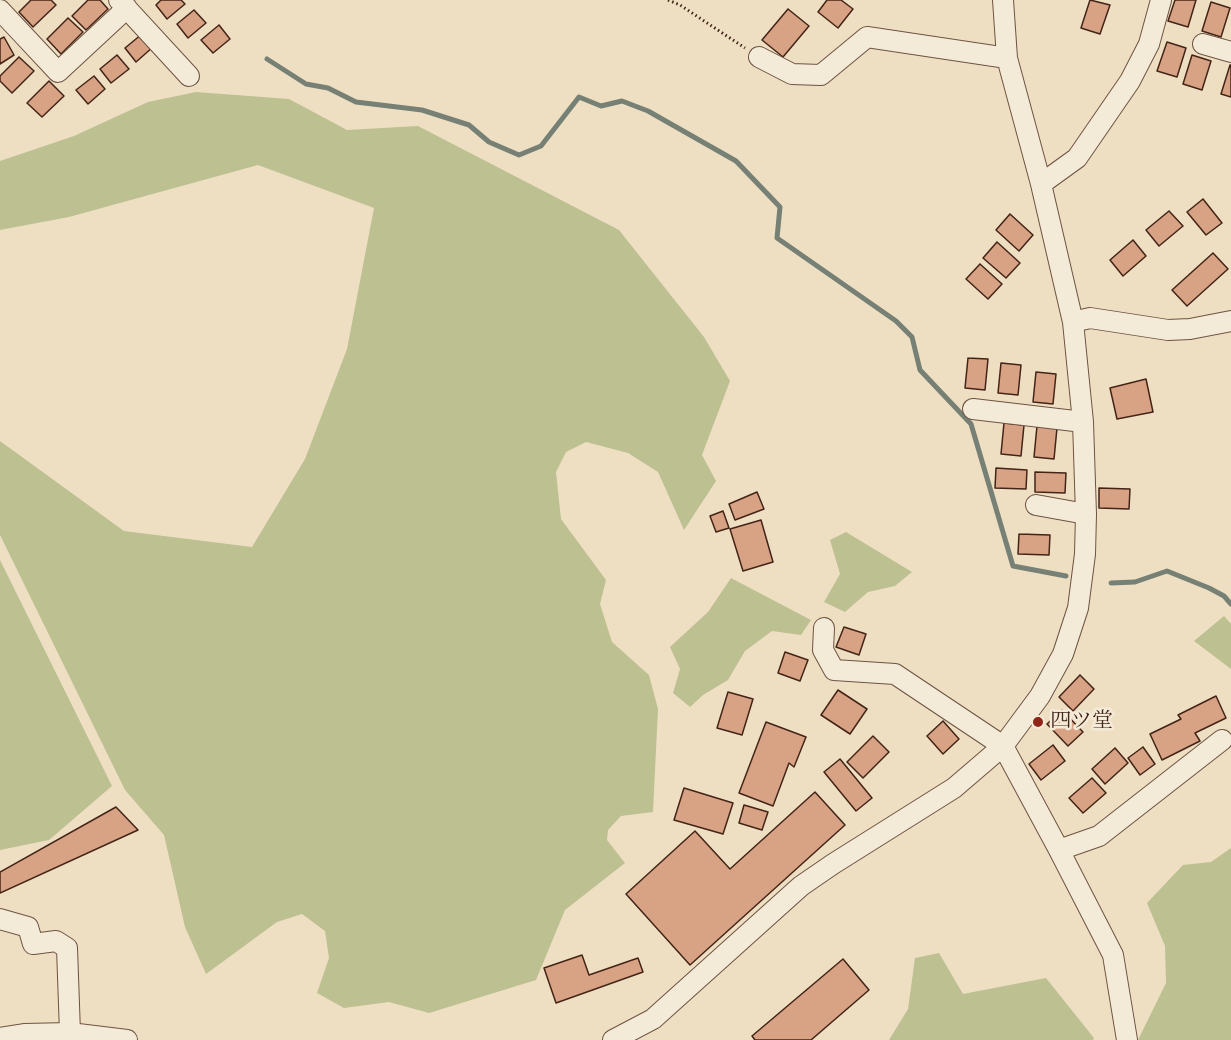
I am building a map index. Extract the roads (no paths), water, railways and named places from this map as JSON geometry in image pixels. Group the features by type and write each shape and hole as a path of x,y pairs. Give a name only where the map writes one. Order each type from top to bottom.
{"street":[{"path":"613,1040 653,1019 801,886 954,788 1003,746 1040,696 1063,654 1078,608 1085,554 1083,422 1073,322 1041,184 1007,58 1003,0"},
{"path":"1041,184 1077,158 1130,81 1149,44 1161,0"},
{"path":"0,10 58,72 123,4 189,76"},
{"path":"759,57 792,74 821,75 867,37 1007,58"},
{"path":"1203,44 1231,52"},
{"path":"1073,322 1090,318 1168,330 1190,329 1231,321"},
{"path":"973,409 1083,422"},
{"path":"1035,505 1086,514"},
{"path":"824,628 823,650 834,670 895,674 1003,746 1113,955 1127,1040"},
{"path":"1059,850 1099,836 1222,740"},
{"path":"0,919 28,927 33,944 56,941 67,948 70,1033"},
{"path":"0,1038 24,1034 70,1033 127,1040"}],"waterway":[{"path":"267,59 306,84 328,88 356,102 422,110 469,125 489,142 519,155 541,146 579,97 601,106 622,101 648,111 736,161 780,207 777,238 896,321 912,337 920,370 971,424 1013,566 1066,576"},
{"path":"1111,583 1135,582 1167,571 1209,588 1224,596 1231,604"}],"place":[{"name":"四ツ堂","path":"1038,722"}]}
